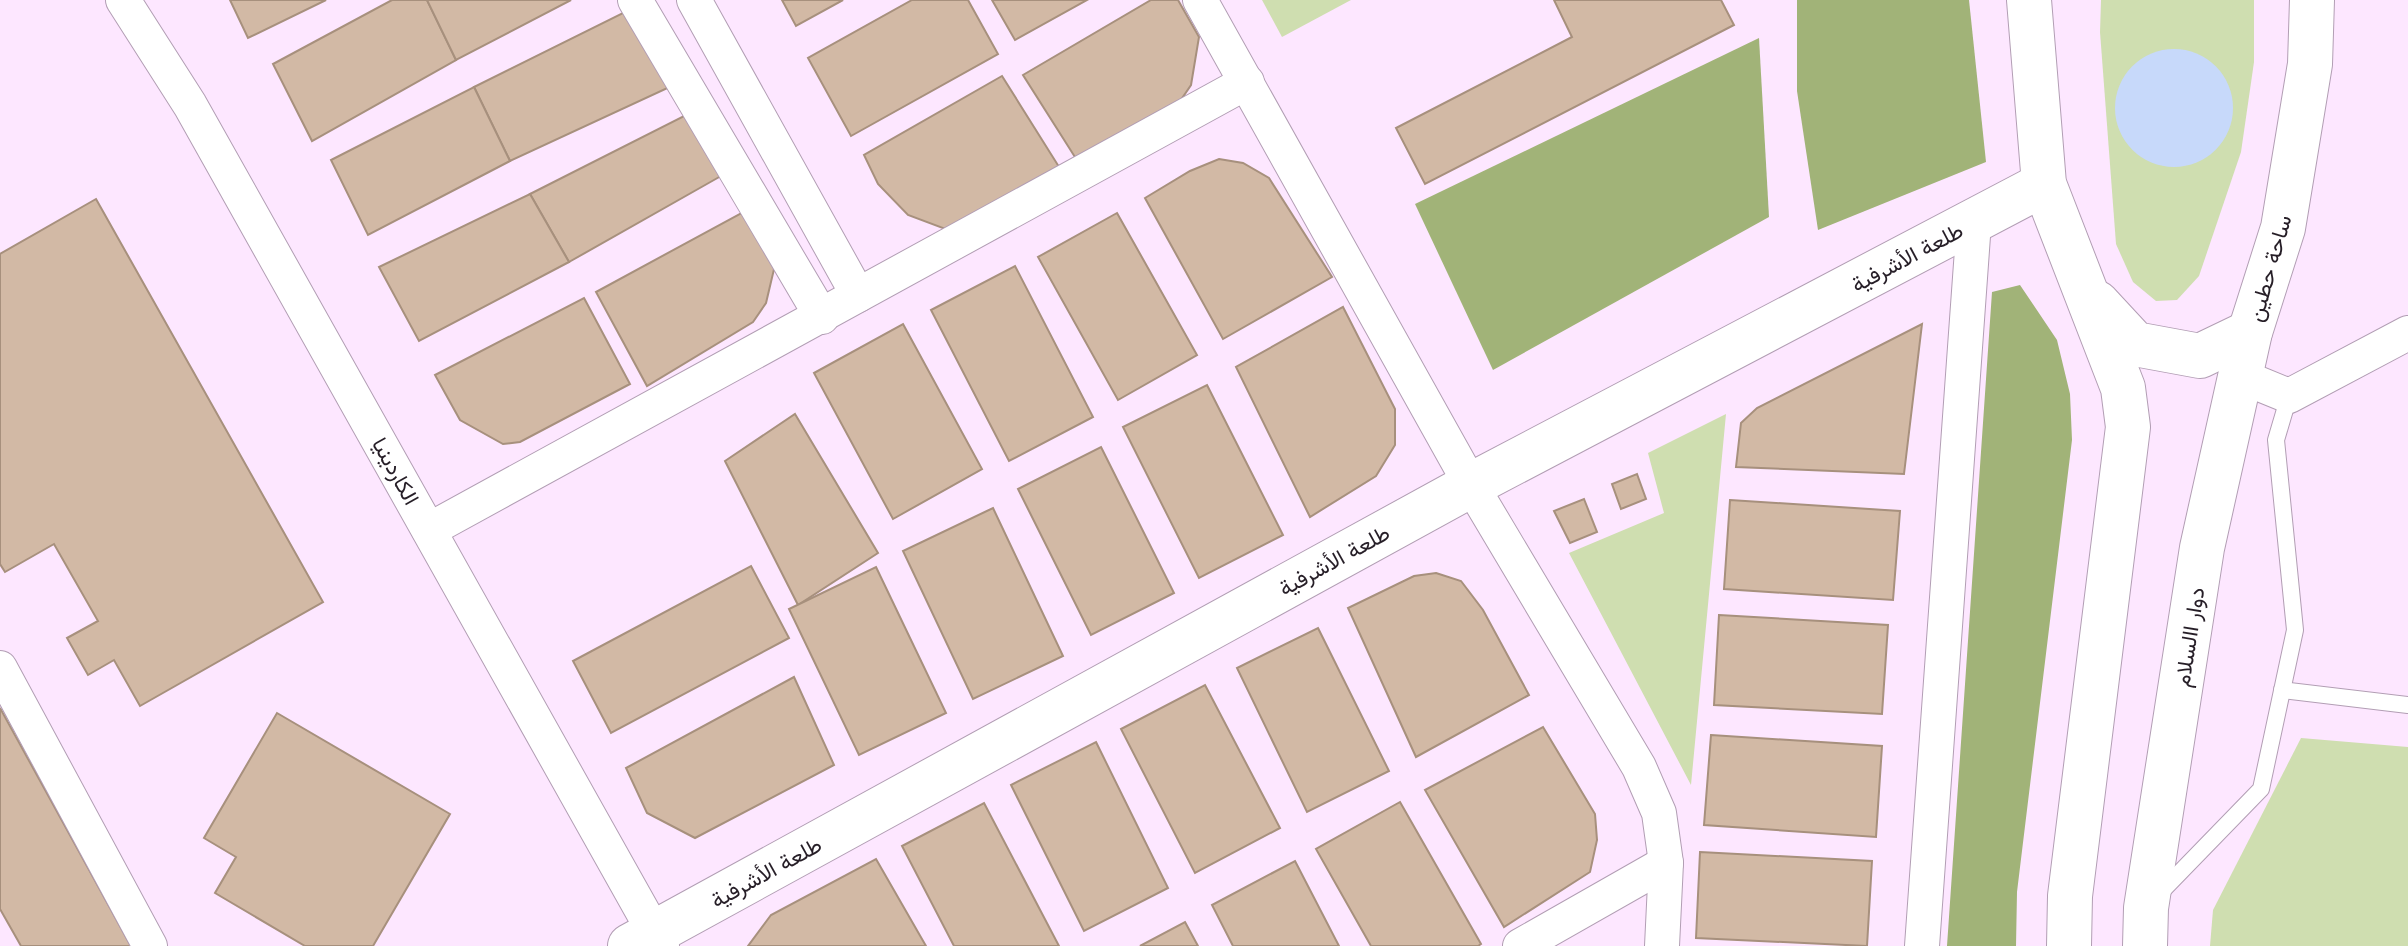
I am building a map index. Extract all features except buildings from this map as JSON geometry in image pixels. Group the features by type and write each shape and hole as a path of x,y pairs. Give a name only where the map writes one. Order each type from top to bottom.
{"main road":[{"name":"ساحة حطين","path":"2029,0 2044,184 2085,290 2135,344 2200,356 2250,332 2283,228 2310,64 2312,0"},
{"name":"طلعة الأشرفية","path":"649,941 1471,485 2044,184"},
{"path":"2069,946 2070,896 2128,427 2123,388 2085,290"},
{"name":"دوار االسلام","path":"2145,927 2202,548 2250,332"}],"street":[{"name":"الكاردينيا","path":"123,0 190,105 429,530 649,941"},
{"path":"635,0 822,317"},
{"path":"694,0 858,295"},
{"path":"1200,0 1471,485 1639,767 1659,813 1666,863 1662,946"},
{"path":"429,530 1247,82"},
{"path":"1922,946 1974,222"},
{"path":"2240,376 2289,396 2408,333"},
{"path":"0,668 150,946"},
{"path":"1520,946 1666,863"}],"lane":[{"path":"2145,927 2261,789 2295,630 2276,440 2289,396"},
{"path":"2282,690 2408,705"}],"green space":[{"path":"1262,0 1351,0 1282,37"},
{"path":"1797,0 1969,0 1986,162 1818,230 1797,91"},
{"path":"2101,0 2254,0 2254,62 2241,152 2199,276 2177,300 2156,301 2133,282 2116,244 2100,32"},
{"path":"1759,38 1769,217 1493,370 1415,204"},
{"path":"2020,285 2057,340 2070,394 2072,440 2017,892 2016,946 1947,946 1992,292"},
{"path":"1726,414 1691,785 1569,553 1664,513 1648,453"},
{"path":"2301,738 2408,747 2408,946 2210,946 2213,910"}],"water":[{"path":"2174,49 2197,53 2216,66 2229,85 2233,108 2229,131 2216,150 2197,163 2174,167 2151,163 2132,150 2119,131 2115,108 2119,85 2132,66 2151,53"}]}
